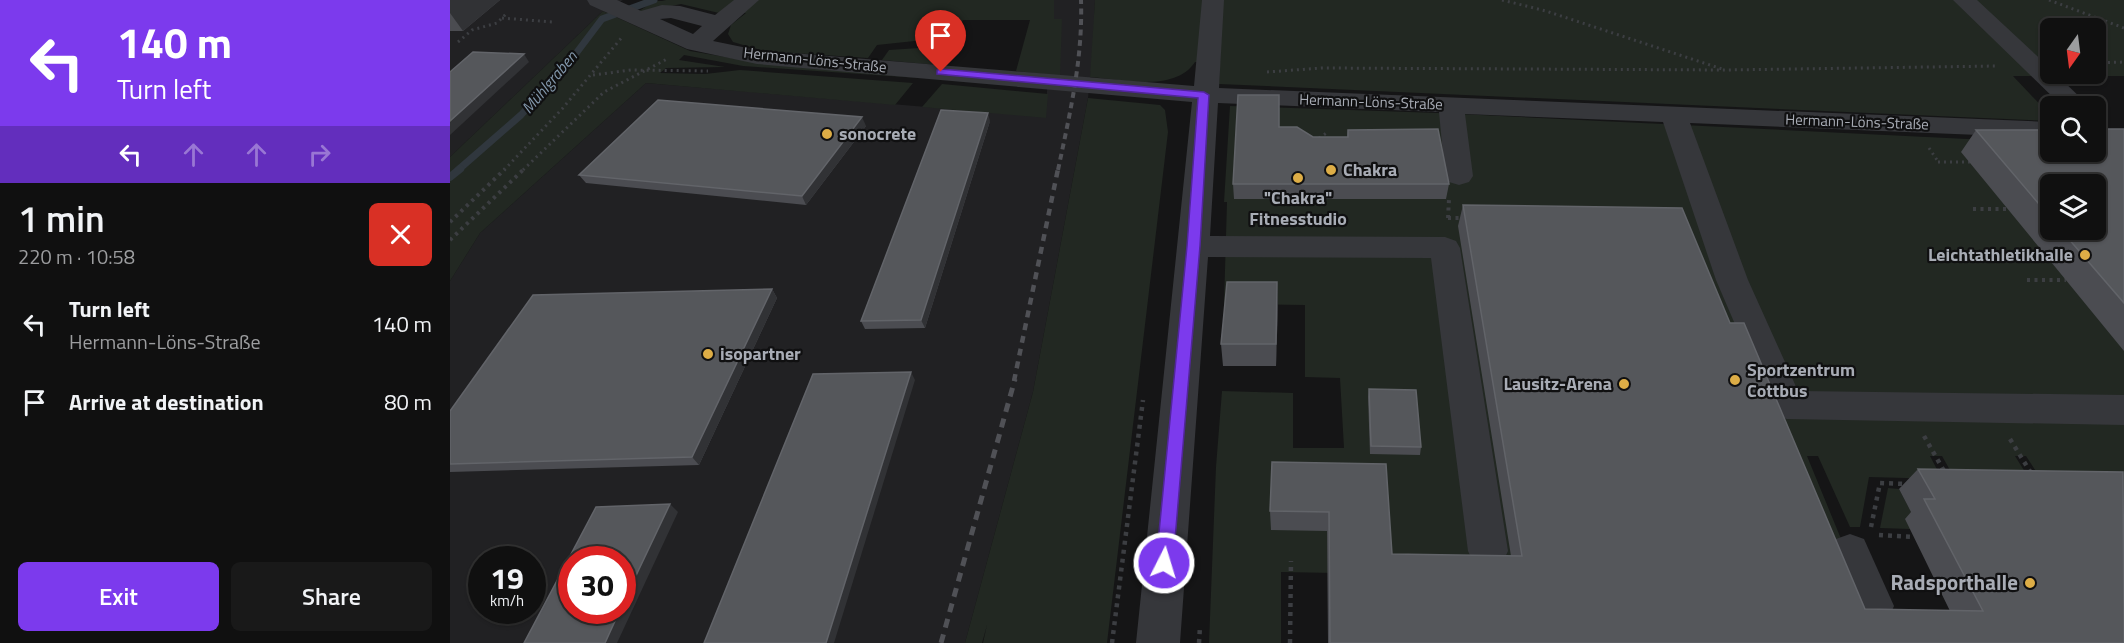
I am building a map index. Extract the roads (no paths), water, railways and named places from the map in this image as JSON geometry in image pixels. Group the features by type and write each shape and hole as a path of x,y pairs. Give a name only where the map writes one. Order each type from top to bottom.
{"street":[{"path":"695,44 748,0"},
{"path":"1158,643 1194,246 1213,0"},
{"path":"1964,0 2066,96"},
{"path":"621,14 669,10 718,24"},
{"name":"Hermann-Löns-Straße","path":"621,14 695,44 757,57 1204,95 2040,130"},
{"path":"1451,105 1459,176"},
{"path":"1674,114 1732,280 1787,405 2124,410"},
{"path":"1194,246 1445,248 1488,551"},
{"path":"1850,552 1873,606"}],"waterway":[{"name":"Mühlgraben","path":"458,170 521,115 568,64 602,19 654,0"},
{"name":"Mühlgraben","path":"450,177 460,169"}],"railway":[{"path":"1058,170 1078,64 1081,0"},
{"path":"1014,381 1058,169"},
{"path":"941,643 1015,379"}],"place":[{"name":"sonocrete","path":"827,134"},
{"name":"Chakra","path":"1331,170"},
{"name":"\"Chakra\" Fitnesstudio","path":"1298,178"},
{"name":"Leichtathletikhalle","path":"2085,255"},
{"name":"isopartner","path":"708,354"},
{"name":"Sportzentrum Cottbus","path":"1735,380"},
{"name":"Lausitz-Arena","path":"1624,384"},
{"name":"Radsporthalle","path":"2030,583"}]}
